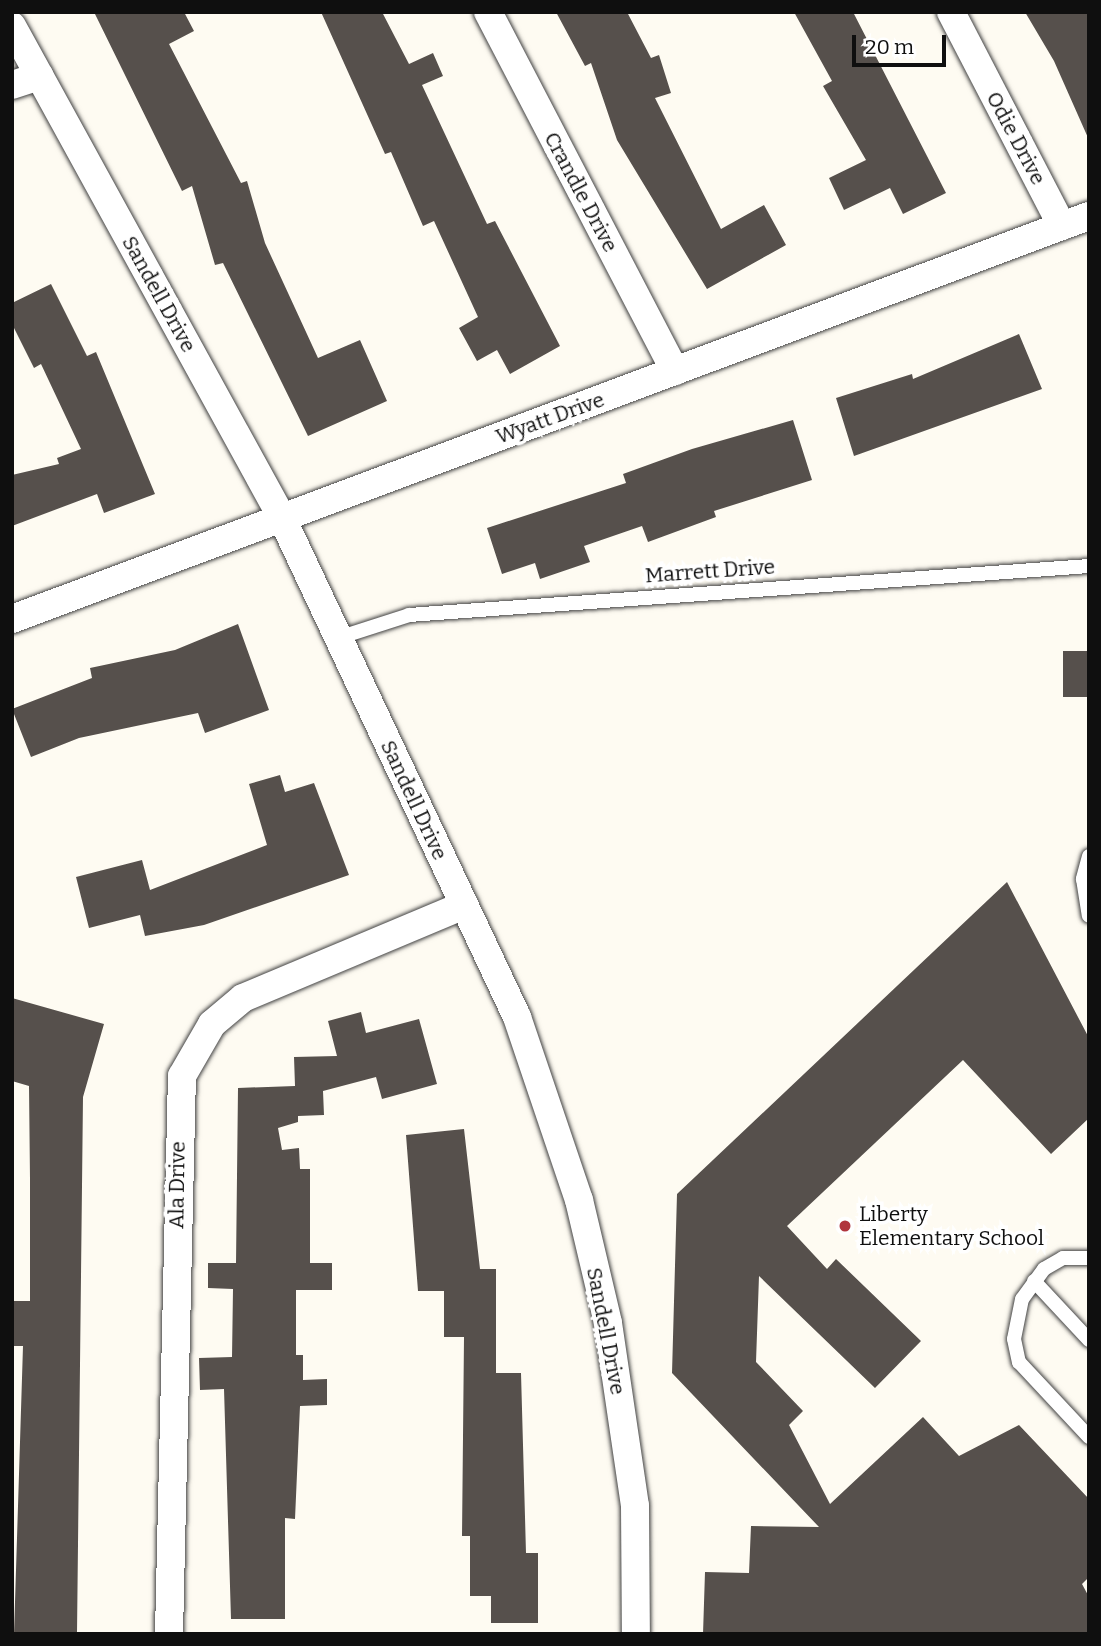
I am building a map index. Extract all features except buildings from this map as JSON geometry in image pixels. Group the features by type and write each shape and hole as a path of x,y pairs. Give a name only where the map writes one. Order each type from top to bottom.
{"street":[{"name":"Crandle Drive","path":"488,12 675,372"},
{"name":"Odie Drive","path":"951,12 1062,226"},
{"name":"Sandell Drive","path":"12,26 282,518 517,1017 587,1237 608,1322 635,1506 636,1634"},
{"path":"12,85 40,76"},
{"name":"Wyatt Drive","path":"12,619 1089,216"},
{"name":"Ala Drive","path":"169,1634 182,1076 212,1024 243,998 464,905"}],"lane":[{"name":"Marrett Drive","path":"338,638 409,615 1089,566"},
{"path":"1089,856 1083,879 1089,916"},
{"path":"1089,1258 1063,1258 1034,1281 1016,1316 1019,1362 1089,1437"},
{"path":"1034,1281 1089,1340"}],"place":[{"name":"Liberty Elementary School","path":"845,1226"}]}
